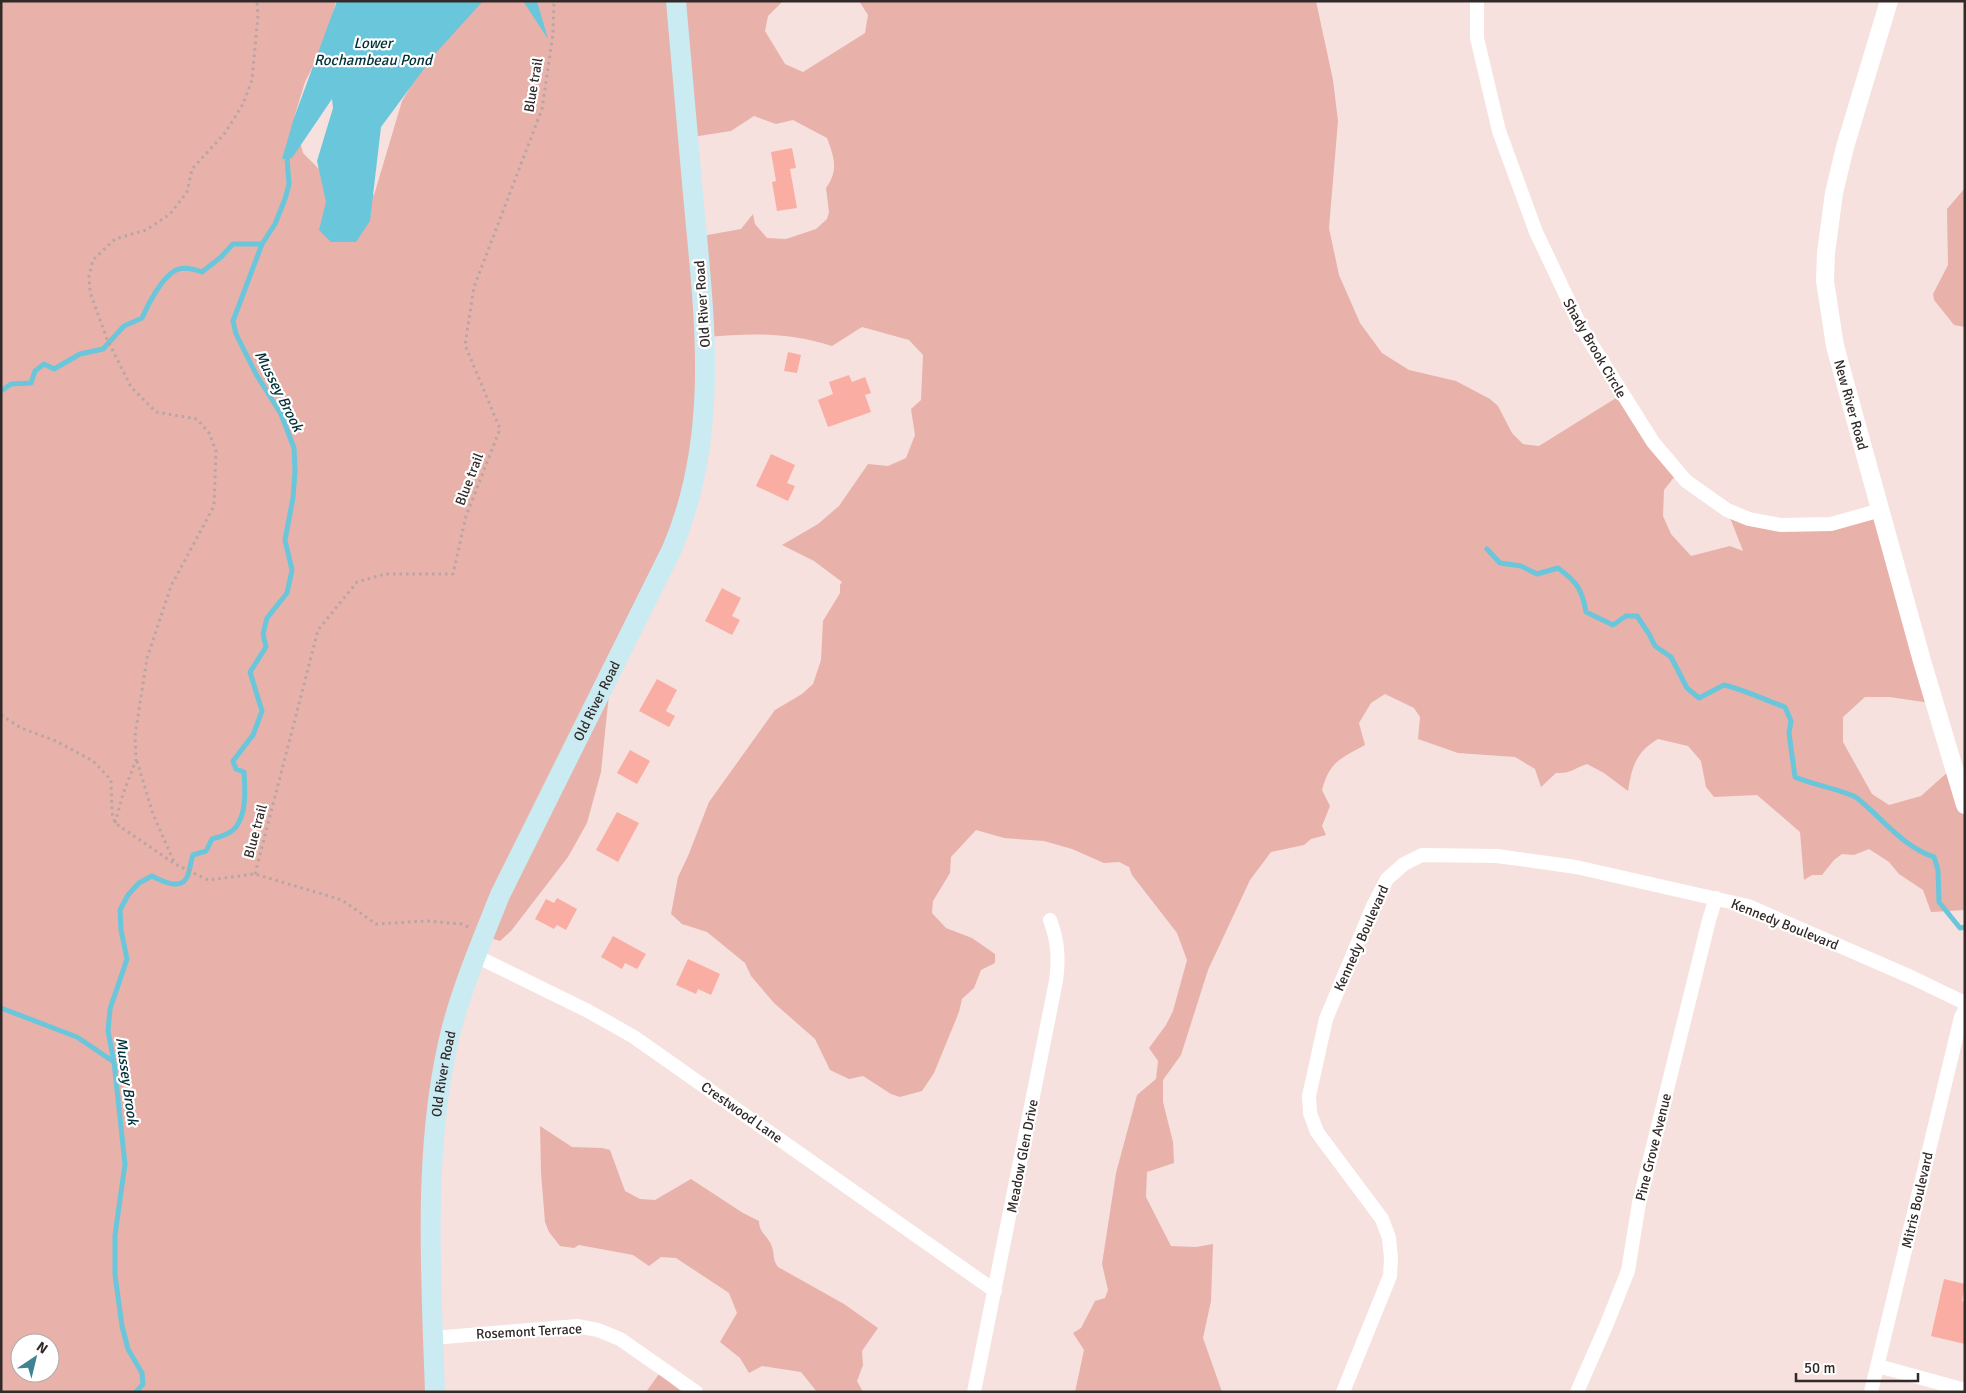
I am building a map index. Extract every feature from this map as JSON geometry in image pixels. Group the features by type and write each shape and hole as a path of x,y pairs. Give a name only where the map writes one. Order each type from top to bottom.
{"main road":[{"name":"Old River Road","path":"435,1392 431,1198 438,1109 453,1026 476,956 500,896 672,549 695,482 703,426 706,378 703,297 676,1"}],"street":[{"name":"Shady Brook Circle","path":"1477,1 1477,38 1499,131 1536,232 1582,329 1652,442 1686,481 1727,510 1749,519 1780,525 1831,524 1881,510"},
{"name":"New River Road","path":"1889,1 1832,201 1825,281 1835,346 1965,805"},
{"name":"Kennedy Boulevard","path":"1343,1392 1390,1276 1389,1238 1382,1219 1317,1132 1310,1113 1309,1096 1326,1019 1373,906 1387,879 1404,864 1422,855 1497,856 1576,867 1716,898 1748,906 1912,977 1965,1003"},
{"name":"Pine Grove Avenue","path":"1577,1392 1628,1270 1639,1203 1716,898"},
{"name":"Meadow Glen Drive","path":"974,1392 1056,981 1058,950 1050,920"},
{"name":"Crestwood Lane","path":"476,956 588,1011 634,1036 995,1291"},
{"name":"Mitris Boulevard","path":"1871,1392 1959,1022 1965,1010"},
{"name":"Rosemont Terrace","path":"433,1338 577,1326 598,1330 620,1339 696,1392"},
{"path":"1878,1366 1965,1390"}],"path":[{"path":"177,865 153,814 136,760 135,736 147,658 171,586 214,506 216,451 209,433 196,419 156,412 131,387 107,339 90,292 89,276 94,260 115,239 146,230 170,214 188,192 192,169 225,133 239,112 252,80 258,15 257,1"},
{"name":"Blue trail","path":"255,874 318,630 357,582 385,574 453,574 466,516 500,429 465,345 474,287 542,109 552,34 554,1"},
{"path":"1,715 21,728 56,741 93,761 111,780 112,813 115,823 177,865 199,876 208,880 255,874 342,900 376,924 426,921 462,924 484,936"},
{"path":"115,823 123,794 136,760"}],"shaded area":[{"path":"1,1 336,1 325,42 305,82 294,118 303,153 328,178 374,195 402,101 451,20 465,1 783,1 768,16 765,31 785,64 803,72 865,33 868,15 859,1 1316,1 1333,80 1338,121 1329,228 1339,275 1360,323 1382,353 1409,370 1456,381 1490,399 1498,406 1512,433 1523,444 1539,446 1616,398 1675,476 1664,490 1663,516 1671,534 1691,556 1730,546 1743,551 1727,510 1780,525 1881,510 1931,703 1889,697 1865,697 1843,717 1843,742 1872,794 1889,805 1921,796 1950,770 1965,807 1965,910 1931,912 1923,890 1899,874 1889,862 1869,849 1854,855 1842,854 1834,860 1822,875 1812,875 1804,880 1800,832 1757,795 1714,797 1706,787 1701,761 1688,746 1658,739 1651,744 1636,760 1628,791 1604,773 1587,764 1569,772 1556,773 1541,787 1535,769 1515,757 1458,753 1418,739 1420,717 1414,708 1385,694 1371,703 1359,723 1365,745 1337,762 1325,780 1322,790 1330,806 1322,826 1326,835 1311,839 1304,845 1271,852 1250,880 1208,970 1181,1055 1163,1080 1163,1102 1173,1142 1174,1163 1147,1172 1146,1197 1171,1246 1196,1247 1213,1244 1211,1301 1203,1338 1222,1392 1075,1392 1084,1350 1073,1333 1081,1328 1095,1301 1105,1298 1108,1290 1102,1264 1116,1173 1137,1095 1156,1079 1158,1061 1149,1048 1166,1025 1173,1011 1187,960 1177,933 1132,875 1129,867 1119,862 1104,863 1072,849 1044,841 1004,838 976,830 951,857 950,873 933,901 932,913 946,928 972,938 995,954 995,963 981,970 974,988 962,999 959,1012 934,1073 922,1091 900,1097 891,1094 863,1076 849,1079 830,1070 815,1039 774,1003 751,976 745,963 707,932 682,924 671,914 678,877 709,802 775,710 802,694 813,684 821,660 823,621 840,593 842,582 814,561 782,545 818,524 839,506 868,464 888,466 906,458 915,435 911,409 921,400 923,355 909,340 862,327 832,346 816,341 785,336 739,335 707,337 695,471 609,694 601,772 587,823 568,857 511,931 500,941 484,936 446,1037 430,1392 1,1392","holes":["754,116 776,124 793,120 827,138 834,163 833,175 826,188 829,212 827,219 816,229 786,239 767,238 755,224 753,214 741,229 702,236 692,137 731,131"]},
{"path":"1965,188 1965,327 1954,325 1934,300 1933,294 1948,265 1947,209"},
{"path":"540,1126 572,1147 610,1150 625,1191 640,1199 655,1200 691,1179 743,1213 759,1221 761,1229 771,1244 778,1267 844,1304 878,1328 862,1351 863,1365 857,1381 863,1392 817,1392 801,1372 762,1366 749,1373 740,1358 720,1342 737,1313 729,1293 676,1258 661,1257 649,1266 633,1255 579,1245 574,1248 560,1246 549,1232 545,1222"},
{"path":"659,1374 682,1392 646,1392"}],"water":[{"name":"Lower Rochambeau Pond","path":"337,1 483,1 435,54 381,127 370,221 356,242 331,242 319,230 326,202 317,161 333,108 332,99 292,158 282,159 294,118"},
{"path":"523,1 537,1 548,39"}],"building":[{"path":"792,148 796,168 790,169 797,208 777,211 772,182 776,181 771,152"},
{"path":"788,352 801,355 797,373 784,371"},
{"path":"849,375 852,382 865,377 871,393 865,395 871,412 828,427 818,400 833,394 829,382"},
{"path":"771,454 795,465 787,483 795,486 788,501 756,486"},
{"path":"722,588 741,598 732,616 740,620 732,635 705,621"},
{"path":"657,679 677,690 666,711 675,716 669,727 639,711"},
{"path":"630,750 650,761 637,784 617,773"},
{"path":"617,812 639,823 618,862 596,850"},
{"path":"557,898 577,909 566,930 557,925 554,929 535,919 546,899 554,903"},
{"path":"613,936 646,954 637,969 625,963 622,969 601,957"},
{"path":"688,959 720,974 711,995 698,989 696,994 676,985"},
{"path":"1944,1279 1965,1284 1962,1301 1965,1302 1965,1344 1931,1336"}],"waterway":[{"name":"Mussey Brook","path":"136,1392 143,1384 142,1373 128,1349 122,1326 115,1275 115,1235 125,1164 114,1062 108,1031 110,1009 127,959 121,930 120,910 128,895 139,883 152,876 172,884 181,883 185,880 193,855 206,851 212,839 231,832 240,821 244,807 244,772 236,769 233,761 253,735 262,711 250,672 266,647 263,634 267,618 287,593 292,570 285,540 293,498 295,471 294,448 281,414 256,374 236,334 233,321 262,244 275,224 285,199 289,184 287,158"},
{"path":"1,391 11,384 31,383 35,371 44,364 54,369 80,354 103,349 124,326 142,318 161,285 176,270 186,268 202,272 221,257 233,244 262,244"},
{"path":"1487,549 1500,563 1521,566 1537,574 1558,568 1578,587 1583,597 1586,612 1613,625 1626,616 1637,616 1655,646 1671,657 1687,688 1699,698 1724,685 1785,707 1791,721 1789,733 1795,777 1852,795 1912,846 1934,857 1938,870 1939,902 1960,928 1965,927"},
{"path":"1,1008 77,1037 114,1062"}]}
